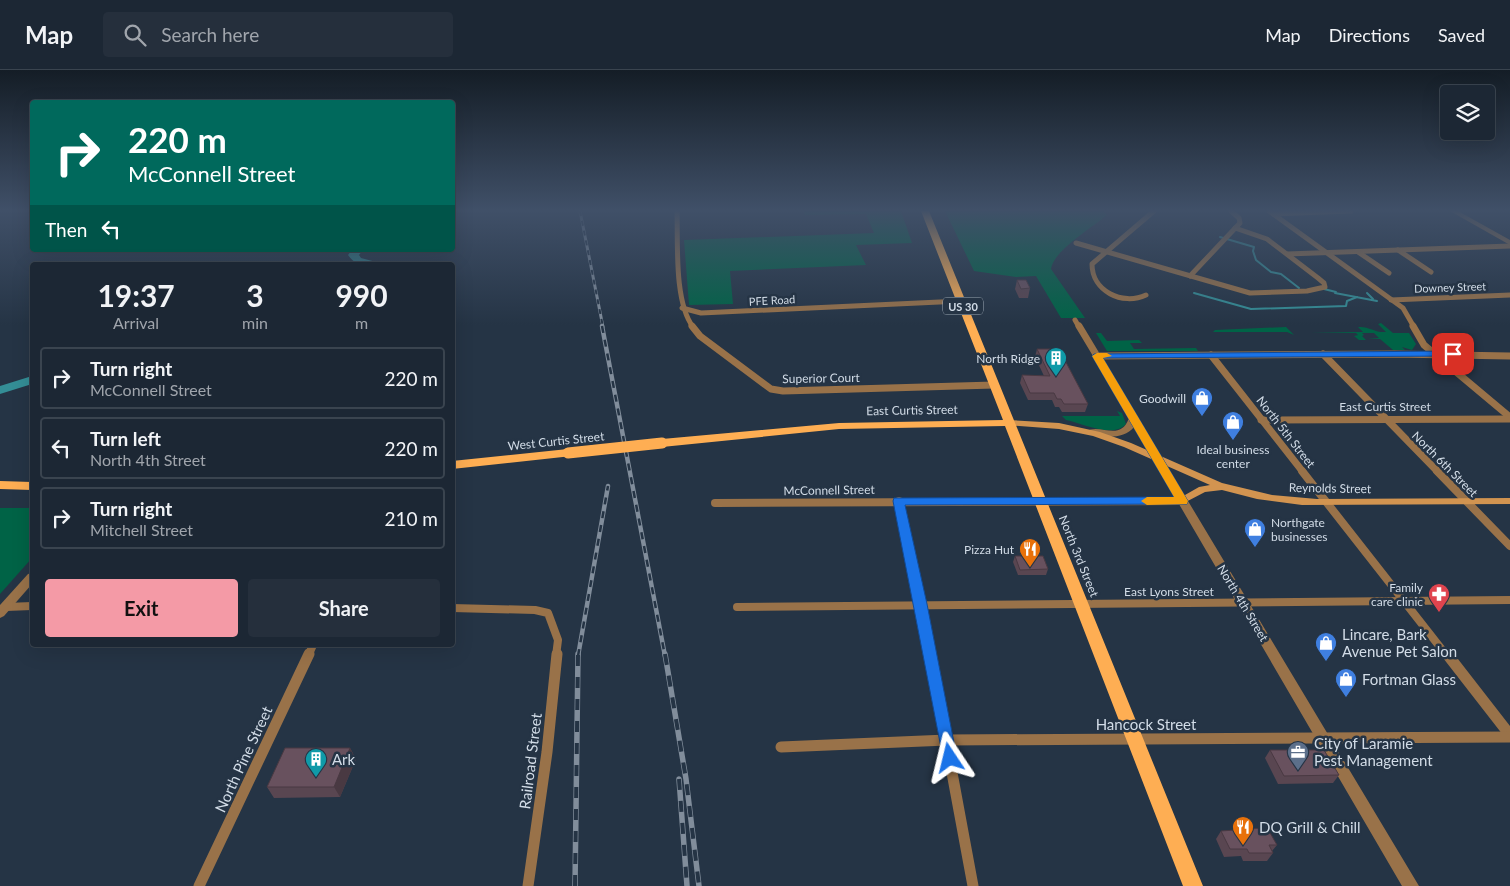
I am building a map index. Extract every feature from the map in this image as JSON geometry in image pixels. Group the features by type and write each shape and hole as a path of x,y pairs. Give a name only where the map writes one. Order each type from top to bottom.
{"main road":[{"name":"North 3rd Street","path":"940,249 1193,886"},
{"name":"East Curtis Street","path":"662,443 839,426 938,423 1048,424 1089,432 1157,458"},
{"name":"West Curtis Street","path":"455,465 662,443"},
{"name":"Reynolds Street","path":"1157,458 1222,487 1289,501 1510,500"},
{"path":"0,485 30,486"},
{"path":"1182,501 1203,489 1222,487"}],"street":[{"path":"679,249 682,308"},
{"path":"1096,249 1242,291 1257,293 1307,291 1325,287 1324,283 1281,249"},
{"path":"1109,249 1092,264 1091,269 1103,289 1119,297 1135,298 1146,295"},
{"path":"1190,276 1215,249"},
{"path":"1322,249 1403,308 1424,345 1510,418"},
{"path":"1288,254 1419,249"},
{"path":"1398,250 1431,272"},
{"path":"1358,252 1389,273"},
{"name":"Downey Street","path":"1391,300 1510,295"},
{"name":"PFE Road","path":"682,308 701,313 961,301"},
{"name":"Superior Court","path":"682,308 694,330 736,364 776,390 994,385"},
{"name":"North 4th Street","path":"1075,320 1411,886"},
{"name":"North 6th Street","path":"1323,354 1510,546"},
{"path":"1097,356 1436,354 1510,356"},
{"name":"North 5th Street","path":"1211,355 1510,736"},
{"path":"1089,432 1119,433 1130,428 1133,424 1133,418"},
{"name":"East Curtis Street","path":"1261,420 1510,418"},
{"name":"McConnell Street","path":"715,503 1040,500 1182,501"},
{"path":"899,501 921,604 973,886"},
{"path":"3,610 30,579"},
{"name":"East Lyons Street","path":"737,607 1510,600"},
{"path":"3,610 30,606"},
{"name":"Railroad Street","path":"455,608 535,610 548,613 558,640 547,752 528,886"},
{"name":"North Pine Street","path":"200,886 312,647"},
{"name":"Hancock Street","path":"781,747 946,740 1510,736"}],"green space":[{"path":"685,249 858,249 866,265 730,271 733,304 689,305"},
{"path":"963,249 1064,249 1053,262 1051,269 1085,318 1061,318 1036,276 1016,277 974,271"},
{"path":"1381,323 1393,333 1409,333 1416,344 1412,350 1402,347 1405,350 1393,350 1380,339 1368,339 1379,338 1374,333 1362,333 1366,340 1359,340 1354,336 1358,335 1356,333 1311,332 1363,332 1358,327 1362,327 1386,332 1378,324"},
{"path":"1286,327 1294,335 1287,332 1213,332 1215,330"},
{"path":"1096,333 1101,333 1107,341 1139,340 1142,343 1130,343 1134,349 1196,348 1198,351 1107,351"},
{"path":"1117,411 1122,413 1126,424 1113,430 1089,427 1066,420 1062,416 1120,416"},
{"path":"0,508 30,508 30,560 0,594"}],"building":[{"path":"1017,280 1026,280 1030,288 1021,289"},
{"path":"1037,349 1059,349 1088,404 1064,404 1061,399 1057,399 1054,393 1030,393 1022,375 1050,376"},
{"path":"1015,556 1043,556 1048,569 1020,570"},
{"path":"285,748 350,748 334,787 267,787"},
{"path":"1270,750 1324,750 1339,775 1284,776"},
{"path":"1263,828 1264,831 1269,831 1277,845 1269,845 1273,853 1249,853 1247,849 1230,849 1221,831"}],"waterway":[{"path":"1253,249 1256,260 1271,272 1281,274 1299,288"},
{"path":"356,252 353,255 357,260 365,262"},
{"path":"1324,289 1336,292"},
{"path":"1194,293 1251,309 1346,306 1347,301 1357,297"},
{"path":"1335,293 1357,297"},
{"path":"1367,293 1373,299"},
{"path":"1357,297 1377,301"},
{"path":"0,390 30,381"}],"railway":[{"path":"588,249 603,327"},
{"path":"602,326 665,656"},
{"path":"578,656 608,486"},
{"path":"575,886 578,654"},
{"path":"665,654 686,779 699,886"},
{"path":"679,779 687,886"}],"slow traffic":[{"path":"1107,356 1097,356 1182,501 1147,501"}],"place":[{"name":"North Ridge","path":"1056,377"},
{"name":"Goodwill","path":"1202,417"},
{"name":"Ideal business center","path":"1233,441"},
{"name":"Northgate businesses","path":"1255,548"},
{"name":"Pizza Hut","path":"1030,568"},
{"name":"Family care clinic","path":"1439,613"},
{"name":"Lincare, Bark Avenue Pet Salon","path":"1326,662"},
{"name":"Fortman Glass","path":"1346,698"},
{"name":"City of Laramie Pest Management","path":"1298,771"},
{"name":"Ark","path":"316,778"},
{"name":"DQ Grill & Chill","path":"1243,846"}],"route":[{"path":"950,758 921,604 899,501 1182,501 1097,356 1453,354"}]}
